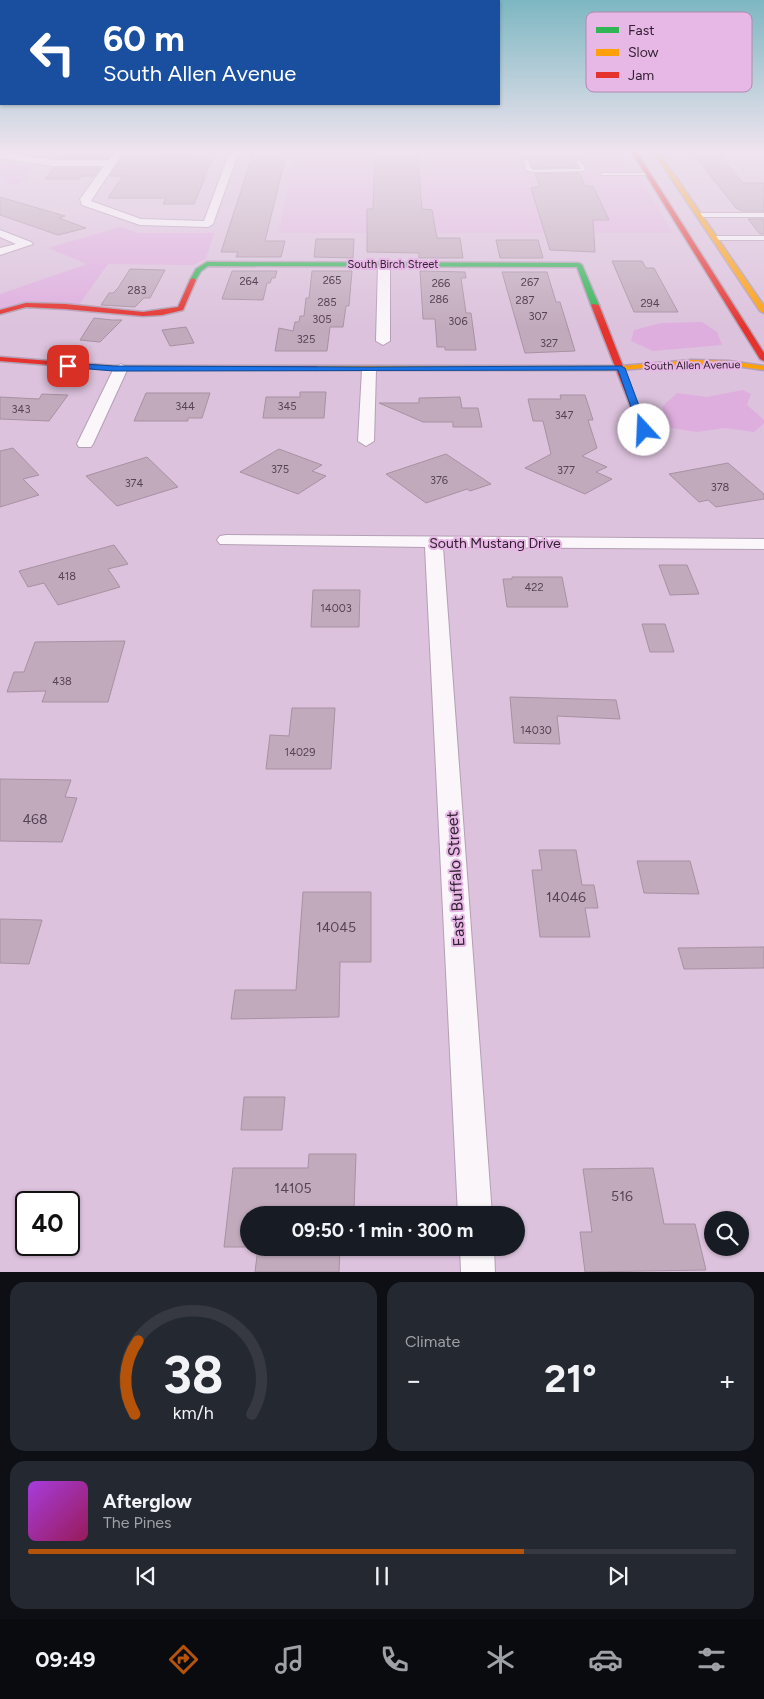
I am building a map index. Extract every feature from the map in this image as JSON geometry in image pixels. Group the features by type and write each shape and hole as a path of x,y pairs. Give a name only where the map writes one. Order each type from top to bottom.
{"street":[{"path":"109,210 140,222 208,224 213,210"},
{"path":"670,210 764,360"},
{"path":"697,210 764,311"},
{"path":"680,226 707,226"},
{"path":"0,233 28,244 0,252"},
{"name":"South Birch Street","path":"0,312 24,305 45,305 112,314 162,315 181,309 198,270 207,264 578,265 621,368"},
{"path":"383,341 384,264"},
{"name":"South Allen Avenue","path":"0,359 120,368 369,370 621,368 653,364 743,364 764,368"},
{"path":"85,444 120,368"},
{"path":"621,368 650,446"},
{"path":"366,441 369,370"},
{"name":"South Mustang Drive","path":"226,540 764,544"},
{"name":"East Buffalo Street","path":"434,542 474,1206"},
{"path":"477,1256 478,1272"}],"lane":[{"path":"700,215 764,215"},
{"path":"715,238 764,238"}],"shaded area":[{"path":"283,210 659,210 673,233 278,233"},
{"path":"120,227 138,233 214,233 206,259 193,265 108,264 76,309 45,305 0,312 0,294 87,264 48,248"},
{"path":"702,322 717,332 722,345 653,351 631,341 634,330 661,323"},
{"path":"743,390 751,394 747,405 764,420 764,423 754,432 725,428 697,432 671,428 662,407 677,393 707,397"}],"building":[{"path":"0,210 46,210 65,216 59,218 86,228 58,235 0,215"},
{"path":"235,210 272,210 265,241 285,241 281,257 236,257 238,252 221,252"},
{"path":"367,210 432,210 437,238 460,238 463,258 419,258 419,253 367,252"},
{"path":"538,210 604,210 609,220 593,220 595,252 550,250"},
{"path":"748,219 764,219 764,234 760,234"},
{"path":"316,239 354,239 353,258 314,257"},
{"path":"496,240 538,240 543,258 500,258"},
{"path":"612,261 642,261 646,268 654,268 678,312 634,312"},
{"path":"130,269 165,270 150,298 144,298 135,307 101,305 109,293 113,293 118,288"},
{"path":"232,271 277,271 275,278 272,278 270,283 267,283 263,300 222,299"},
{"path":"312,271 352,271 349,306 346,306 343,327 330,327 327,351 275,351 279,328 293,331 295,322 299,322 300,316 304,316 306,298 309,298"},
{"path":"420,271 465,272 466,278 461,278 466,313 471,313 476,350 445,350 445,347 437,347 435,319 423,319"},
{"path":"502,272 547,272 556,302 560,302 575,351 525,353"},
{"path":"94,318 122,320 100,342 80,340"},
{"path":"186,327 194,343 170,346 162,330"},
{"path":"300,392 326,392 324,418 263,418 266,397 300,397"},
{"path":"146,393 210,393 202,418 188,418 188,421 134,421"},
{"path":"42,394 68,395 49,421 0,419 0,397 39,399"},
{"path":"560,395 585,395 593,420 588,420 597,448 582,456 607,467 596,472 612,479 585,494 525,468 551,454 543,421 533,421 528,399 561,399"},
{"path":"460,397 462,408 478,408 482,427 453,427 453,422 423,422 379,403 419,403 419,398"},
{"path":"13,448 39,475 23,479 39,495 0,507 0,451"},
{"path":"279,449 322,465 312,471 326,476 298,494 240,472"},
{"path":"446,454 491,484 470,491 467,489 426,503 386,474"},
{"path":"147,457 178,487 117,506 86,476"},
{"path":"728,463 764,494 764,499 716,507 708,500 699,502 669,474"},
{"path":"114,545 128,564 108,569 120,587 58,605 44,583 28,587 19,571"},
{"path":"659,565 687,565 699,594 670,595"},
{"path":"512,577 562,577 568,607 507,607 503,579 512,579"},
{"path":"313,590 360,590 359,627 311,627"},
{"path":"642,624 665,624 674,652 650,652"},
{"path":"125,641 108,702 42,702 46,691 7,692 14,672 24,672 35,642"},
{"path":"510,697 616,700 620,719 557,716 560,744 514,743"},
{"path":"292,708 335,708 331,769 266,769 270,735 289,736"},
{"path":"0,779 71,780 65,797 77,798 62,842 0,841"},
{"path":"539,850 576,850 582,885 594,885 598,908 585,908 590,937 540,937 532,870 542,870"},
{"path":"637,861 690,861 699,894 644,893"},
{"path":"303,892 371,892 371,962 340,962 339,1017 231,1019 235,990 296,990"},
{"path":"0,919 42,920 29,964 0,963"},
{"path":"764,947 764,968 684,969 678,948"},
{"path":"244,1097 285,1097 282,1130 241,1130"},
{"path":"309,1154 356,1154 354,1206 240,1206 240,1247 224,1247 233,1168 308,1168"},
{"path":"653,1168 664,1224 695,1224 706,1270 585,1272 580,1232 592,1232 583,1169"},
{"path":"257,1256 340,1256 339,1272 255,1272"}],"traffic: fast":[{"path":"193,280 198,270 207,264 579,265 595,305"}],"traffic: slow":[{"path":"695,210 764,311"},
{"path":"316,368 621,368 692,362 729,363 764,368"}],"traffic: jam":[{"path":"670,210 764,359"},
{"path":"0,312 23,305 45,305 123,314 162,313 181,309 193,280"},
{"path":"595,305 650,446"},
{"path":"0,359 114,368 316,368"}],"route":[{"path":"68,366 369,370 621,368 644,430"}]}
